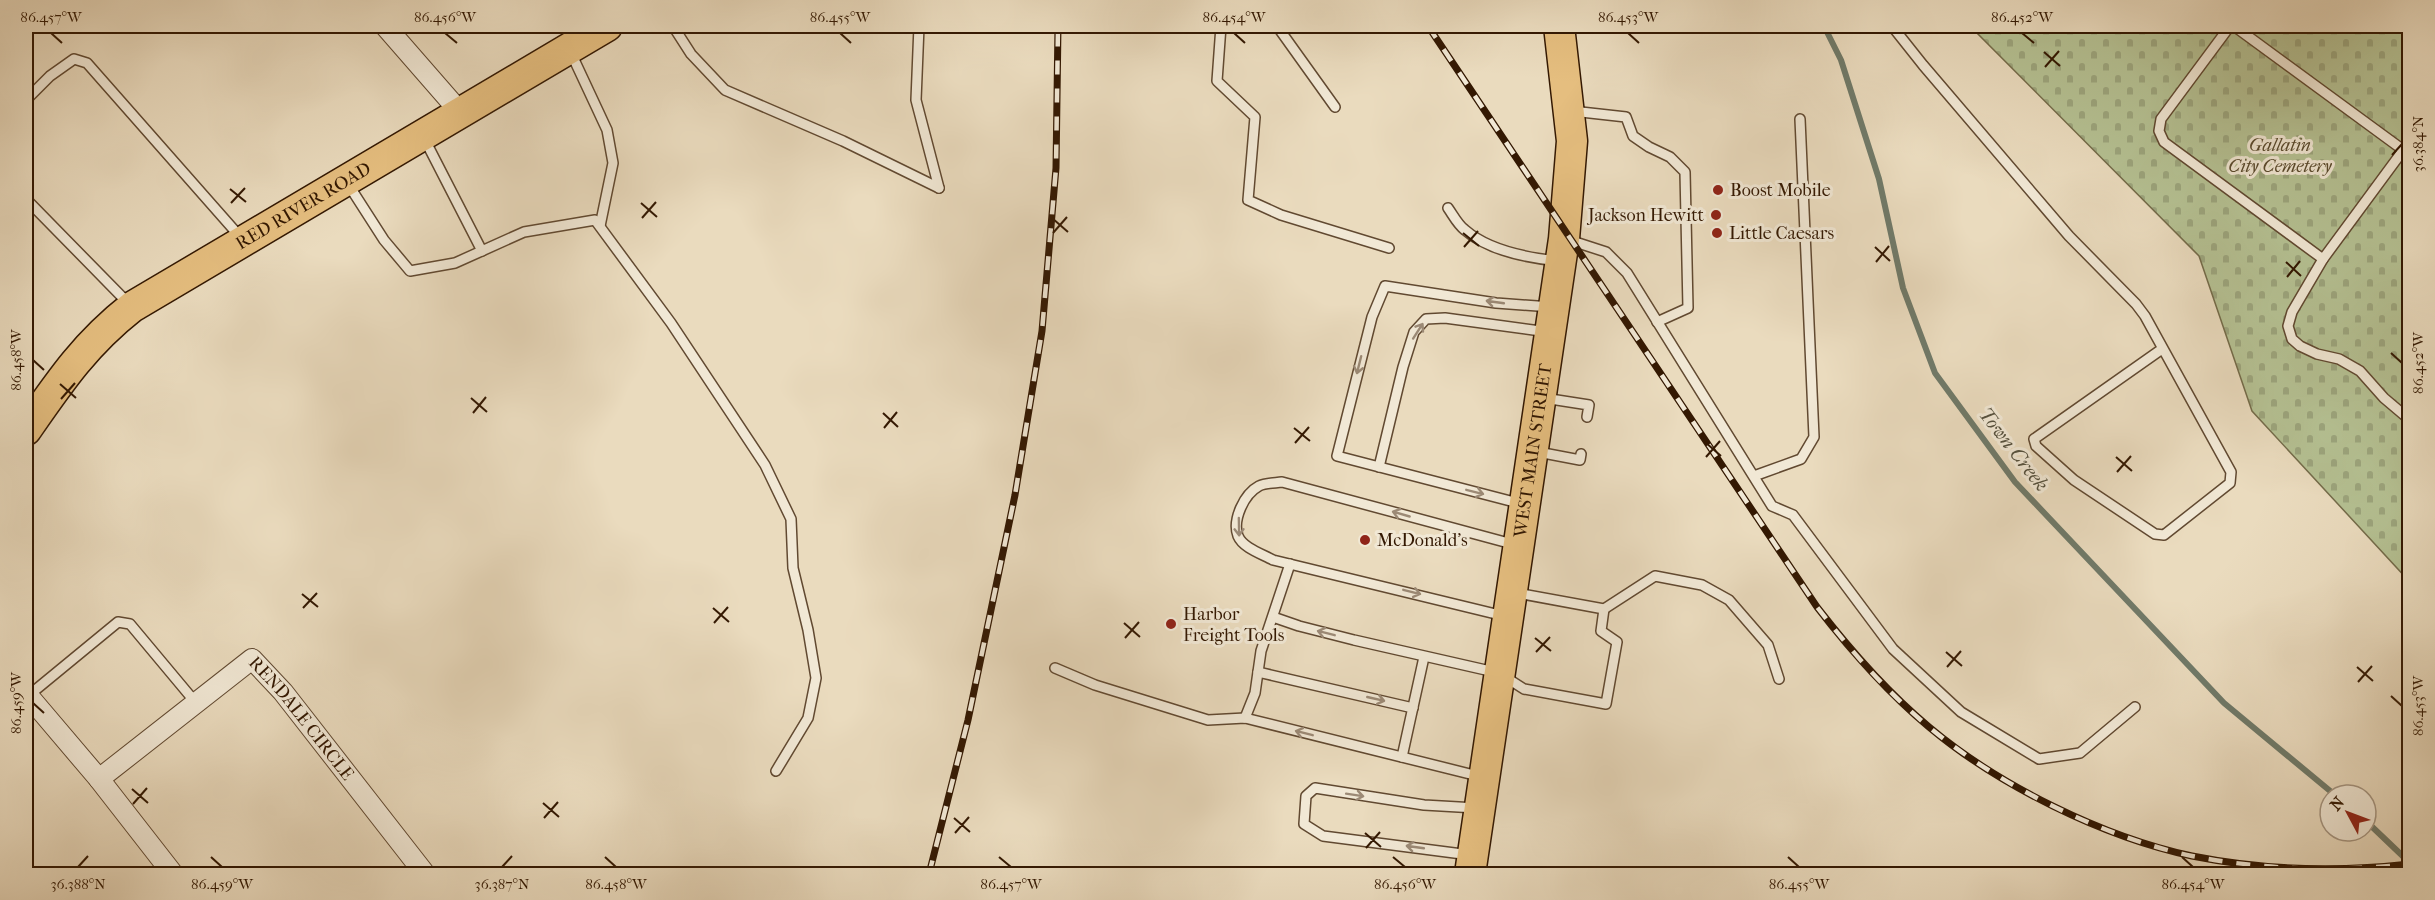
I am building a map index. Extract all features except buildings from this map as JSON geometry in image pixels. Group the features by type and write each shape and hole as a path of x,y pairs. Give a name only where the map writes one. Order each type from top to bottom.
{"main road":[{"name":"RED RIVER ROAD","path":"30,414 76,358 104,329 132,307 243,240 347,182 606,26"},
{"name":"WEST MAIN STREET","path":"1471,865 1562,250 1572,141 1559,26"}],"street":[{"path":"385,26 460,112"},
{"name":"RENDALE CIRCLE","path":"99,778 252,659 298,710 425,874"},
{"path":"27,695 99,778 173,874"}],"lane":[{"path":"673,26 691,54 725,90 843,141 939,188 916,100 919,26"},
{"path":"1221,26 1217,81 1255,117 1248,200 1281,215 1389,248"},
{"path":"1277,26 1335,107"},
{"path":"1892,26 2061,227 2136,304 2145,316 2231,472 2230,483 2164,535 2155,534 2074,480 2036,446 2034,439 2162,349"},
{"path":"2323,259 2164,142 2159,131 2161,119 2232,26 2406,153"},
{"path":"569,48 607,130 614,163 600,226"},
{"path":"26,100 50,76 74,59 87,63 243,240"},
{"path":"1570,111 1607,113 1626,117 1633,136 1670,157 1685,172 1688,308 1657,322"},
{"path":"1754,477 1801,459 1814,437 1800,119"},
{"path":"423,135 482,251"},
{"path":"2409,141 2406,153 2323,259 2292,312 2288,326 2292,339 2300,346 2317,354 2339,359 2360,371 2384,398 2409,420"},
{"path":"347,182 384,240 410,271 455,263 524,232 595,220 672,323 765,465 791,519 793,568 808,630 816,678 808,718 776,771"},
{"path":"26,199 132,307"},
{"path":"1448,208 1465,230 1488,243 1527,258 1562,250 1606,252 1627,273 1772,506 1793,515 1893,649 1961,712 2039,759 2080,753 2135,707"},
{"path":"1524,504 1337,456 1372,317 1385,286 1496,303 1551,320"},
{"path":"1379,467 1403,367 1414,332 1426,319 1551,320"},
{"path":"1540,397 1589,405 1587,417"},
{"path":"1532,452 1580,460 1581,454"},
{"path":"1518,545 1282,482 1259,486 1244,499 1238,520 1238,536 1247,546 1273,560 1510,604 1604,609 1655,576 1702,585 1729,600 1768,645 1779,679"},
{"path":"1245,718 1255,693 1261,651 1290,564"},
{"path":"1273,617 1299,626 1424,657 1499,673 1524,690 1606,705 1617,642 1601,631 1604,609"},
{"path":"27,695 118,622 129,624 195,703"},
{"path":"1402,757 1424,657"},
{"path":"1055,668 1106,688 1208,720 1245,718 1484,778"},
{"path":"1258,672 1413,708"},
{"path":"1471,865 1323,836 1304,824 1306,796 1316,788 1424,805 1480,809"}],"green space":[{"name":"Gallatin City Cemetery","path":"1979,26 2409,26 2409,581 2252,411 2199,256 1976,32"}],"waterway":[{"name":"Town Creek","path":"1824,26 1841,60 1879,179 1903,288 1935,373 2015,482 2224,703 2321,783"},
{"name":"Town Creek","path":"2378,832 2410,863"}],"railway":[{"path":"929,874 968,720 1015,495 1042,331 1056,168 1058,26"},
{"path":"1428,26 1817,607 1870,670 1929,727 1987,769 2053,806 2123,836 2158,847 2219,861 2273,867 2328,869 2410,864"}],"place":[{"name":"Boost Mobile","path":"1718,190"},
{"name":"Jackson Hewitt","path":"1716,215"},
{"name":"Little Caesars","path":"1717,233"},
{"name":"McDonald's","path":"1365,540"},
{"name":"Harbor Freight Tools","path":"1171,624"}]}
